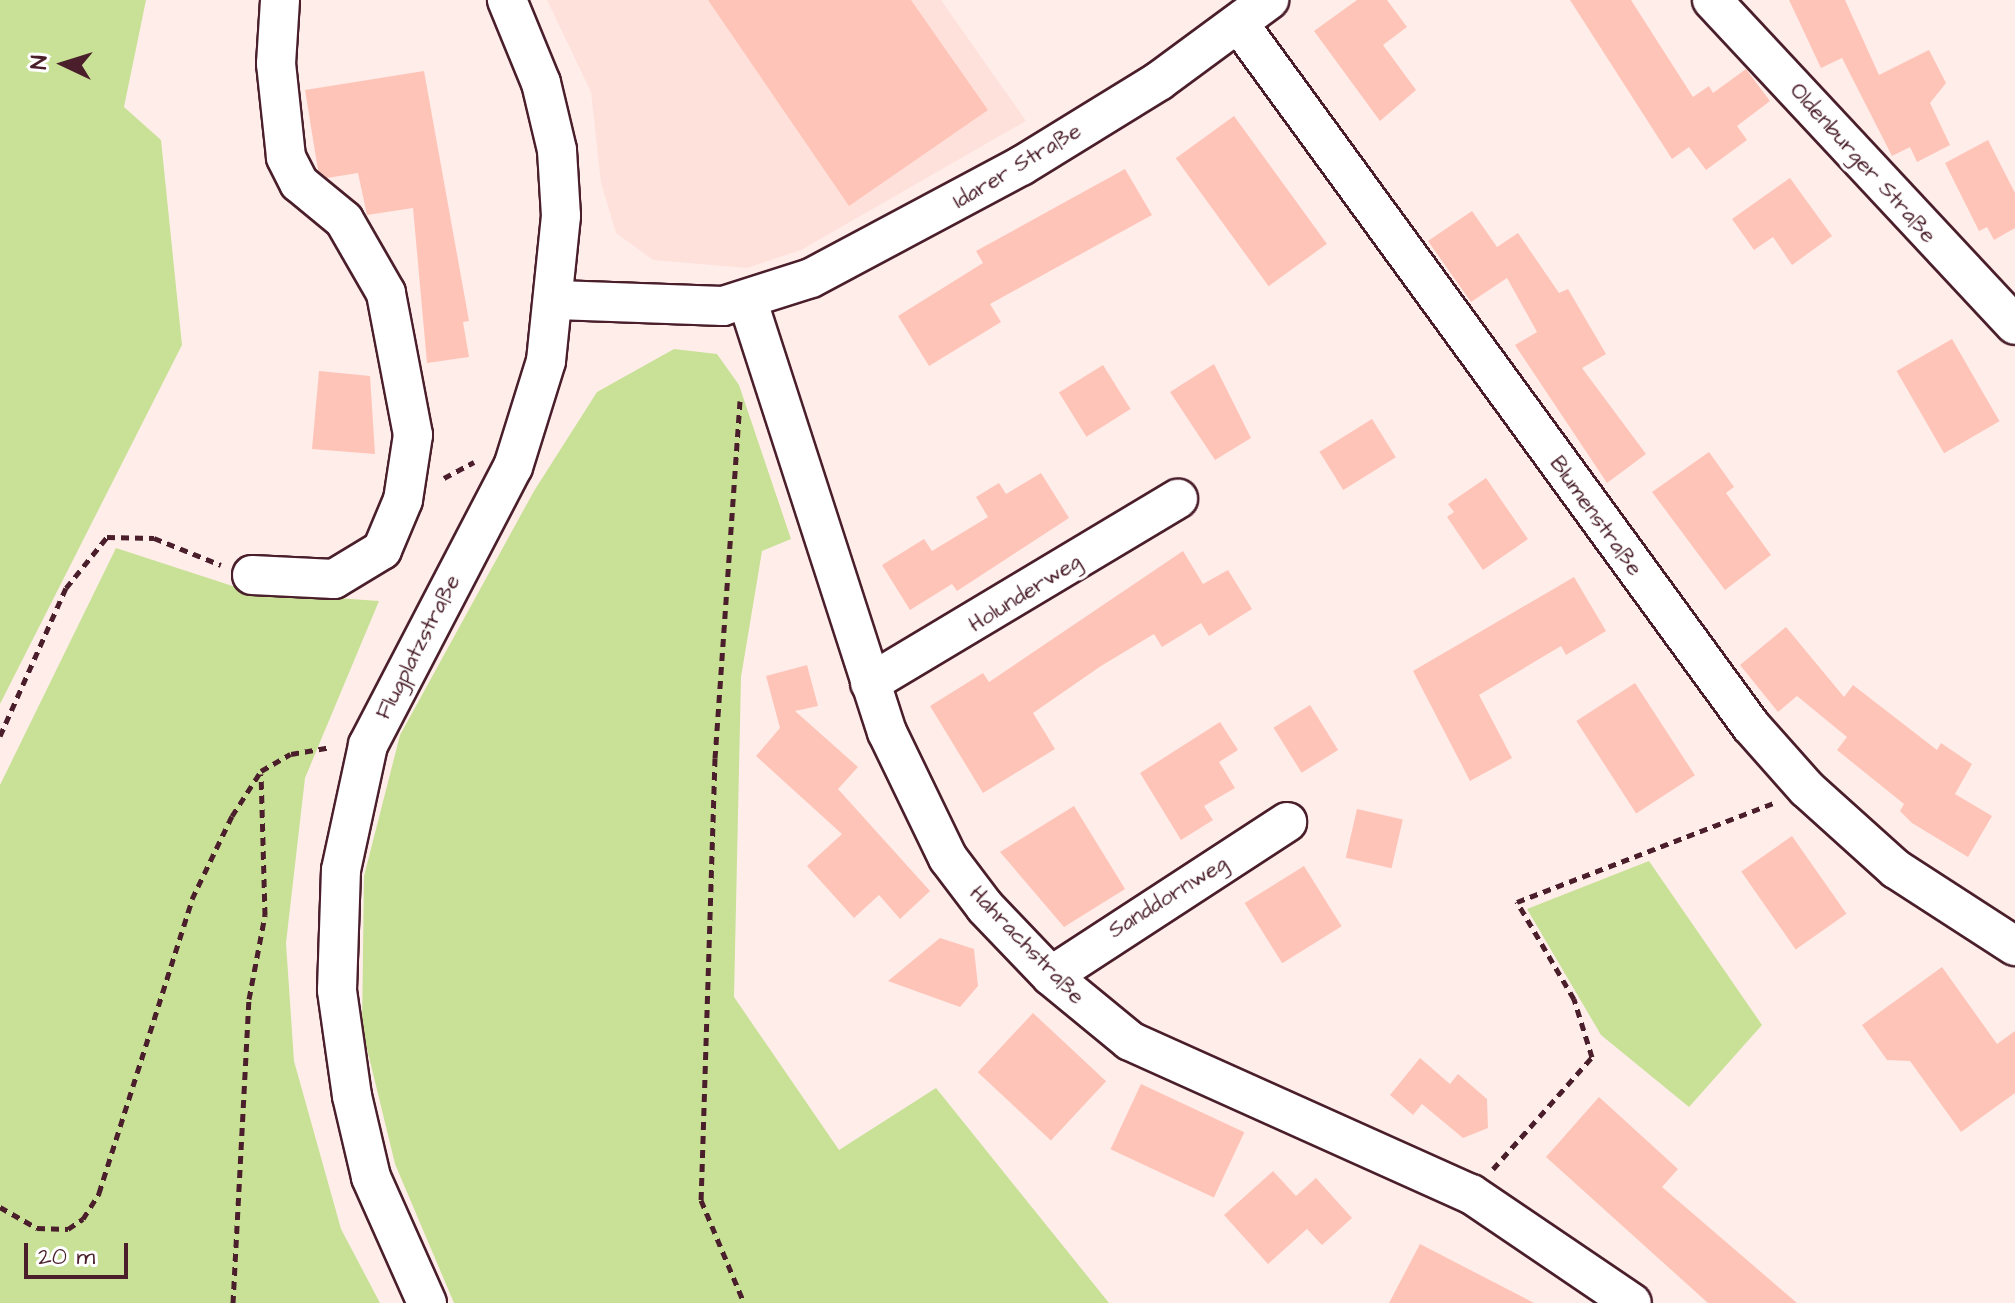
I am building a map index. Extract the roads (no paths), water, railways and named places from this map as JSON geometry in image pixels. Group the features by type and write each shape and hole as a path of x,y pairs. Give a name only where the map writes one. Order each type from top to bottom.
{"street":[{"path":"252,575 302,581 358,569 382,550 403,500 413,435 386,293 344,220 299,183 286,157 276,64 280,0"},
{"name":"Flugplatzstraße","path":"427,1303 371,1177 341,1040 341,870 368,745 524,435 557,300 557,150 541,83 507,0"},
{"name":"Idarer Straße","path":"748,302 877,248 1146,89 1269,0"},
{"name":"Oldenburger Straße","path":"1712,0 2015,325"},
{"name":"Blumenstraße","path":"1239,24 1699,659 1807,789 1896,869 2006,932"},
{"path":"557,300 660,307 748,302"},
{"name":"Hahrachstraße","path":"748,302 870,683 911,790 948,858 1051,976 1130,1041 1175,1065 1471,1194 1632,1303"},
{"name":"Holunderweg","path":"870,683 1178,499"},
{"name":"Sanddornweg","path":"1051,976 1287,822"}]}
